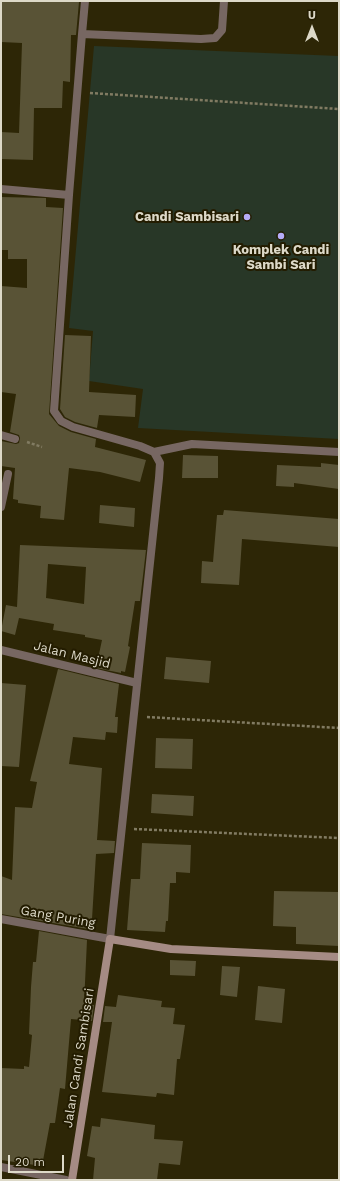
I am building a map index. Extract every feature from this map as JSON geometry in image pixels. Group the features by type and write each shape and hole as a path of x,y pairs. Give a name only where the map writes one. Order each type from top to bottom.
{"street":[{"path":"84,1 54,411 61,421 73,427 140,446 154,452 192,444 339,452"},
{"path":"82,34 201,39 215,38 222,29 224,1"},
{"path":"1,189 69,195"},
{"path":"1,435 15,439"},
{"path":"154,452 160,463 159,478 110,939 171,948 339,958"},
{"path":"1,507 8,474"},
{"name":"Jalan Masjid","path":"1,650 137,683"},
{"name":"Gang Puring","path":"1,919 110,939"},
{"name":"Jalan Candi Sambisari","path":"72,1180 110,939"},
{"path":"1,1167 66,1180"}],"path":[{"path":"78,92 339,108"},
{"path":"133,716 339,728"},
{"path":"121,828 339,838"}],"green space":[{"path":"94,46 339,56 339,439 138,428 143,389 89,381 93,331 69,328"}],"building":[{"path":"1,1 79,2 76,35 71,35 70,82 63,81 62,108 34,108 33,160 1,159 1,132 19,133 22,43 1,42"},
{"path":"1,197 46,198 46,207 63,208 49,414 59,426 71,432 96,439 95,447 146,460 140,482 100,472 69,468 64,520 40,518 41,506 18,503 18,500 13,499 15,468 1,466 1,441 16,444 19,443 20,438 19,435 10,432 16,394 1,392 1,286 27,288 27,259 8,259 8,250 1,250"},
{"path":"65,335 91,336 89,392 136,395 135,417 99,415 97,428 75,422 65,417 60,409"},
{"path":"183,455 218,456 218,478 182,478"},
{"path":"321,463 339,465 339,489 294,483 294,487 276,486 277,465 321,467"},
{"path":"100,505 135,508 134,527 99,523"},
{"path":"224,510 339,519 339,547 242,539 239,585 201,583 202,561 213,562 217,515 223,515"},
{"path":"20,545 146,550 140,601 135,601 128,646 130,647 125,672 121,671 121,673 96,668 102,640 85,637 85,635 53,630 54,624 19,618 15,635 1,631 6,605 17,607","holes":["48,564 86,567 84,604 46,598"]},
{"path":"166,657 211,661 209,683 164,679"},
{"path":"58,669 119,684 115,717 118,717 117,733 106,732 105,740 73,737 69,764 102,768 97,840 115,841 114,853 96,854 92,919 89,919 88,929 1,914 1,876 12,880 15,807 32,808 37,782 30,781"},
{"path":"1,683 26,685 19,767 1,766"},
{"path":"156,738 193,739 192,769 155,768"},
{"path":"152,794 194,796 193,816 151,813"},
{"path":"142,843 191,845 190,873 176,872 176,883 170,883 168,921 166,921 165,932 127,930 131,879 140,879"},
{"path":"274,891 339,892 339,946 296,944 296,927 273,926"},
{"path":"39,931 87,940 84,1004 94,1005 92,1021 71,1019 65,1089 60,1088 55,1123 50,1123 42,1166 1,1160 1,1068 24,1069 24,1066 29,1067 32,1035 29,1034 31,987 33,962 36,962"},
{"path":"170,960 196,961 195,976 170,975"},
{"path":"222,966 240,967 237,997 220,995"},
{"path":"258,986 285,989 282,1023 255,1020"},
{"path":"118,995 162,1001 161,1007 175,1008 173,1024 185,1025 180,1059 177,1059 174,1095 157,1093 156,1097 102,1092 112,1022 103,1022 105,1006 116,1007"},
{"path":"101,1118 155,1125 154,1139 183,1141 180,1165 159,1163 157,1180 93,1180 95,1158 87,1156 92,1126 100,1127"}],"place":[{"name":"Candi Sambisari","path":"247,217"},
{"name":"Komplek Candi Sambi Sari","path":"281,236"}]}
